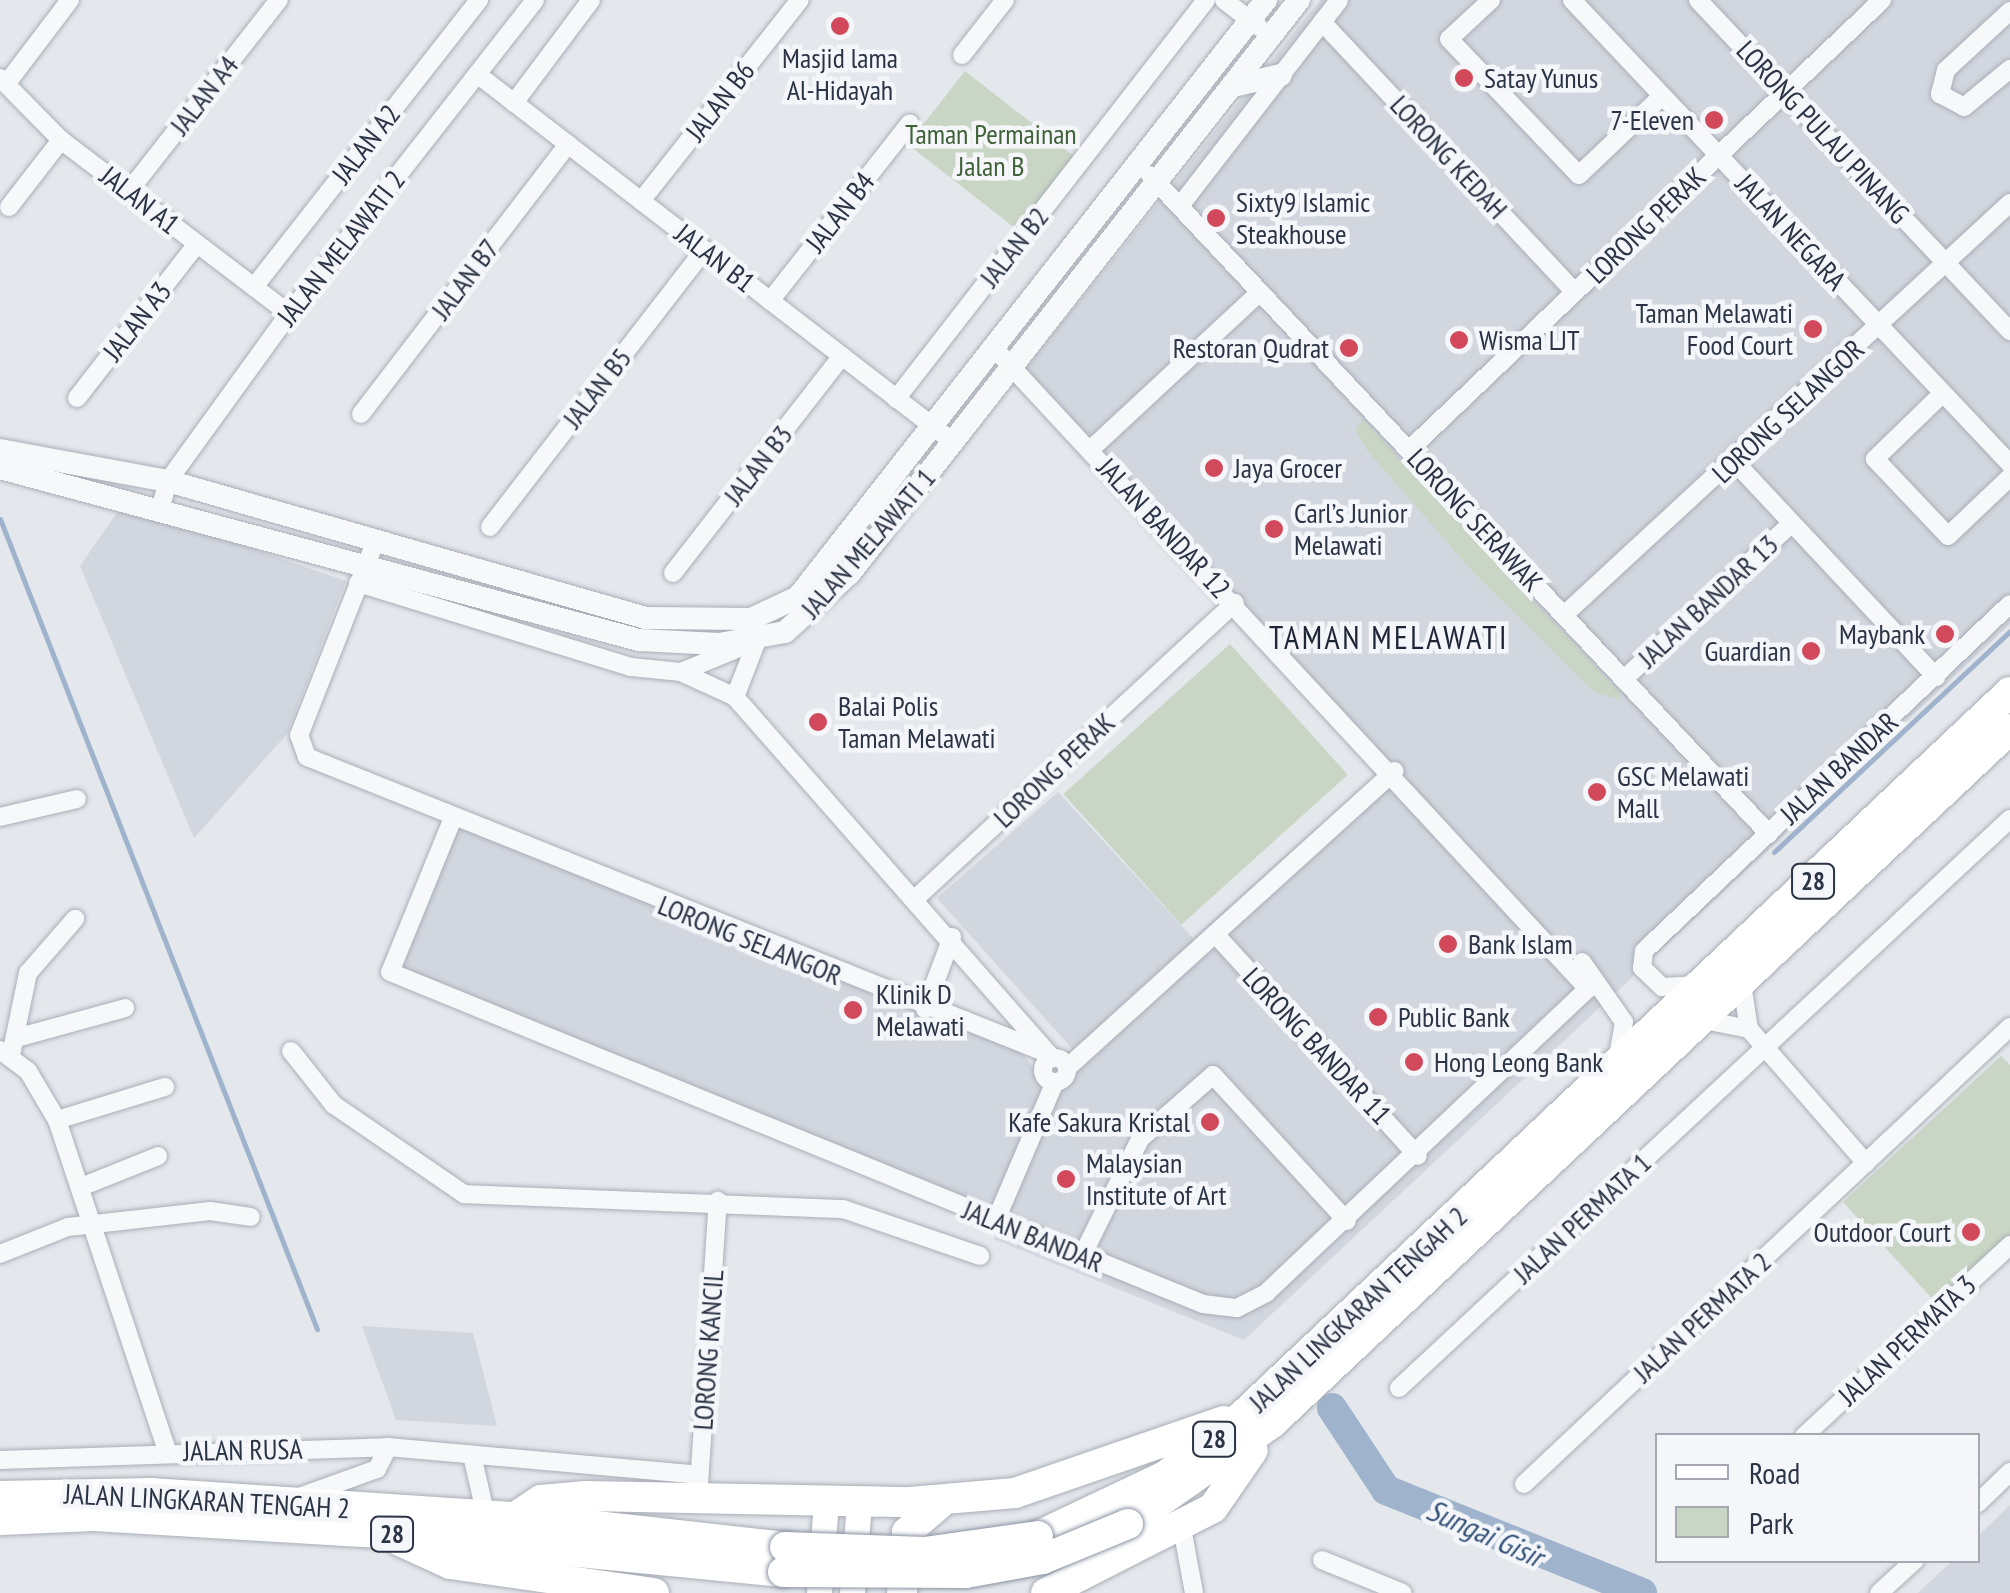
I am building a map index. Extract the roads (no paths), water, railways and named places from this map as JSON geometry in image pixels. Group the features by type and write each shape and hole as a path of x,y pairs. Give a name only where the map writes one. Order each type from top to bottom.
{"highway":[{"name":"JALAN LINGKARAN TENGAH 2","path":"0,1520 94,1516 966,1574 1044,1559 1128,1524 1179,1497 1615,1069 2010,692"},
{"name":"JALAN LINGKARAN TENGAH 2","path":"0,1496 282,1503 501,1516 784,1560 924,1552 1038,1536 1165,1476 1258,1419 1704,1020 2010,729"},
{"path":"501,1516 541,1500 698,1487 826,1502 943,1501 1075,1476 1258,1419"},
{"path":"1046,1593 1182,1528 1213,1508 1258,1419"},
{"path":"902,1593 907,1532 943,1501"},
{"path":"384,1533 450,1564 654,1593"}],"main road":[{"path":"852,1593 859,1501"},
{"path":"819,1593 826,1502"}],"street":[{"path":"4,81 70,0"},
{"name":"JALAN A4","path":"129,191 278,0"},
{"name":"JALAN A2","path":"254,287 479,0"},
{"name":"JALAN MELAWATI 2","path":"161,506 168,480 289,314 535,0"},
{"path":"514,103 592,0"},
{"name":"JALAN B6","path":"642,201 800,0"},
{"path":"962,55 1005,0"},
{"name":"JALAN B2","path":"896,399 1206,0"},
{"path":"1224,0 1271,36"},
{"name":"JALAN MELAWATI 1","path":"0,468 161,506 362,573 515,605 639,640 758,640 813,616 944,435 995,349 1266,0"},
{"name":"JALAN MELAWATI 1","path":"0,450 168,480 647,618 751,619 798,597 944,435 1012,368 1298,0"},
{"path":"1180,206 1339,0"},
{"path":"1491,0 1449,39 1579,175 1662,96"},
{"name":"JALAN NEGARA","path":"1572,0 2010,464"},
{"name":"LORONG PULAU PINANG","path":"1698,0 2010,330"},
{"name":"LORONG PERAK","path":"1409,450 1882,0"},
{"path":"2010,11 1946,70 1940,94 1964,107 2010,69"},
{"name":"LORONG KEDAH","path":"1322,22 1576,292"},
{"name":"JALAN B1","path":"477,74 944,435"},
{"path":"1232,86 1281,74"},
{"name":"JALAN A1","path":"4,81 62,140 289,314"},
{"name":"JALAN B4","path":"770,300 910,123"},
{"path":"8,207 62,140"},
{"name":"JALAN B7","path":"362,414 568,144"},
{"name":"LORONG SERAWAK","path":"1138,164 1770,834"},
{"name":"LORONG SELANGOR","path":"1564,615 2010,203"},
{"name":"JALAN A3","path":"77,398 197,244"},
{"name":"JALAN B5","path":"490,527 704,250"},
{"path":"1090,450 1259,293"},
{"name":"JALAN BANDAR 12","path":"995,349 1522,908"},
{"name":"JALAN B3","path":"673,573 842,356"},
{"path":"1943,394 1874,459 1948,536 2010,477"},
{"path":"1734,461 1936,677"},
{"name":"JALAN BANDAR 13","path":"1624,679 1792,523"},
{"path":"376,540 362,573 535,638 681,672 735,697 952,937 1056,1066"},
{"name":"LORONG SELANGOR","path":"362,573 302,749 453,818 1056,1066"},
{"name":"LORONG PERAK","path":"916,898 1235,603"},
{"name":"JALAN BANDAR","path":"1704,984 1662,987 1640,960 2010,604"},
{"path":"515,605 535,638"},
{"path":"681,672 758,640"},
{"path":"735,697 758,640"},
{"path":"996,1220 1056,1066 1216,935 1394,772"},
{"path":"0,817 76,800"},
{"name":"JALAN BANDAR","path":"453,818 390,972 1082,1256 1237,1308 1347,1222 1585,996"},
{"name":"JALAN PERMATA 1","path":"1399,1388 2010,820"},
{"path":"1522,908 1585,996 1617,1006"},
{"path":"1522,908 1617,1006 1624,1022 1615,1069"},
{"path":"20,1037 28,973 75,919"},
{"name":"LORONG BANDAR 11","path":"1216,935 1418,1156"},
{"path":"925,1009 952,937"},
{"path":"1742,984 1749,1029 1866,1163"},
{"path":"5,1052 20,1037 125,1008"},
{"path":"1704,1020 1749,1029"},
{"name":"JALAN PERMATA 2","path":"1524,1484 2010,1027"},
{"path":"291,1051 334,1105 464,1194 718,1201 843,1209 980,1256"},
{"name":"JALAN RUSA","path":"5,1052 57,1120 167,1451 388,1447 698,1487"},
{"path":"1082,1256 1140,1138 1212,1075 1347,1222"},
{"path":"57,1120 165,1088"},
{"path":"81,1187 158,1156"},
{"name":"LORONG KANCIL","path":"698,1487 718,1201"},
{"path":"0,1254 68,1227 93,1230 210,1211 250,1217"},
{"name":"JALAN PERMATA 3","path":"1807,1433 2007,1254"},
{"path":"282,1503 377,1468 388,1447"},
{"path":"0,1460 167,1451"},
{"path":"472,1455 501,1516"},
{"path":"1980,1501 2010,1472"},
{"path":"1182,1528 1190,1592"},
{"path":"1322,1560 1403,1593"},
{"path":"1879,1593 1911,1563"}],"waterway":[{"path":"0,519 317,1329"},
{"path":"1774,852 2010,631"},
{"name":"Sungai Gisir","path":"1332,1408 1386,1490 1642,1593"}],"place":[{"name":"Masjid lama Al-Hidayah","path":"840,26"},
{"name":"Satay Yunus","path":"1464,78"},
{"name":"7-Eleven","path":"1714,120"},
{"name":"Sixty9 Islamic Steakhouse","path":"1216,218"},
{"name":"Taman Melawati Food Court","path":"1813,329"},
{"name":"Wisma LJT","path":"1459,340"},
{"name":"Restoran Qudrat","path":"1349,348"},
{"name":"Jaya Grocer","path":"1214,468"},
{"name":"Carl’s Junior Melawati","path":"1274,529"},
{"name":"Maybank","path":"1945,634"},
{"name":"Guardian","path":"1811,651"},
{"name":"Balai Polis Taman Melawati","path":"818,722"},
{"name":"GSC Melawati Mall","path":"1597,792"},
{"name":"Bank Islam","path":"1448,944"},
{"name":"Klinik D Melawati","path":"853,1010"},
{"name":"Public Bank","path":"1378,1017"},
{"name":"Hong Leong Bank","path":"1414,1062"},
{"name":"Kafe Sakura Kristal","path":"1210,1122"},
{"name":"Malaysian Institute of Art","path":"1066,1179"},
{"name":"Outdoor Court","path":"1971,1232"}],"district":[{"name":"TAMAN MELAWATI","path":"1389,637"}],"park label":[{"name":"Taman Permainan Jalan B","path":"991,150"}]}
